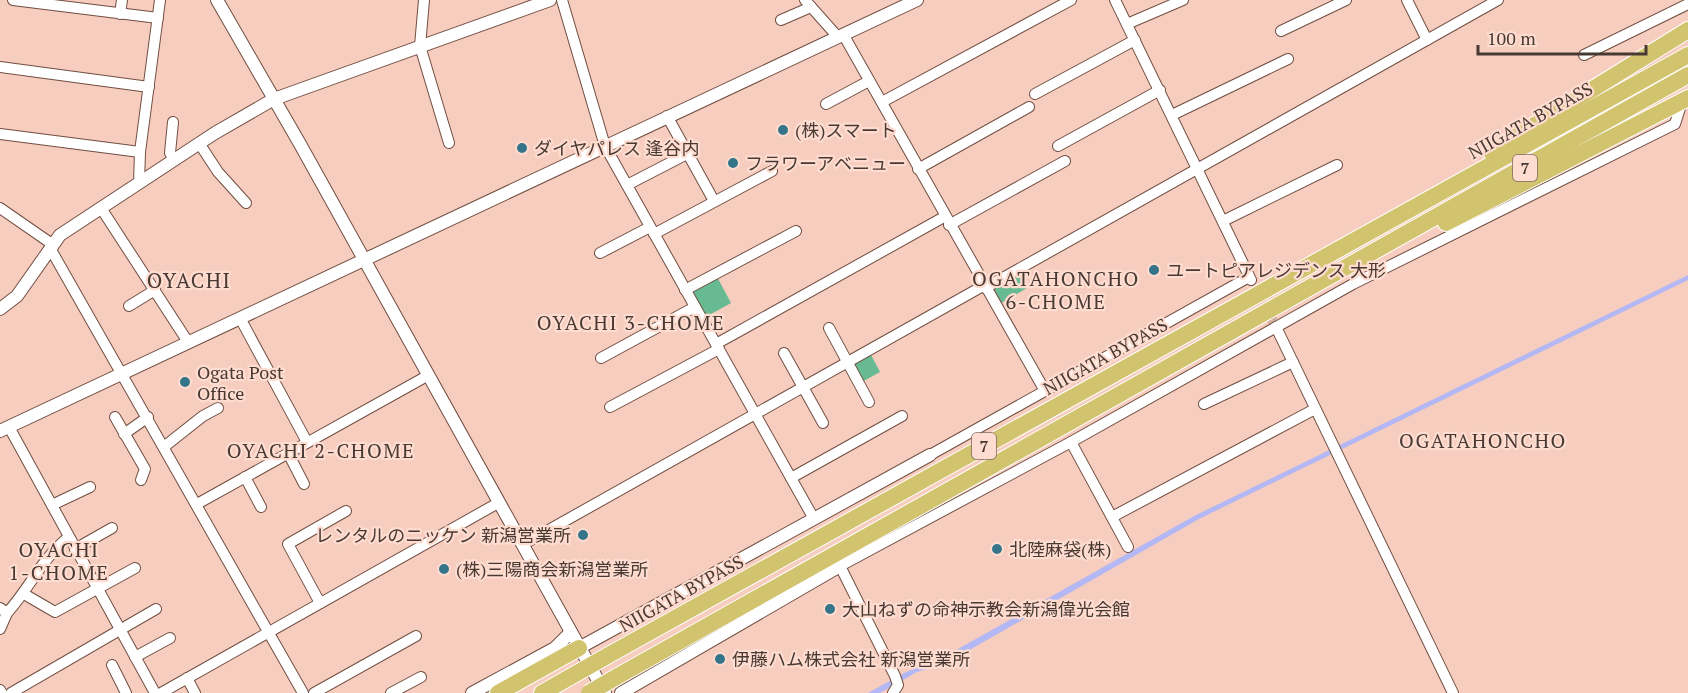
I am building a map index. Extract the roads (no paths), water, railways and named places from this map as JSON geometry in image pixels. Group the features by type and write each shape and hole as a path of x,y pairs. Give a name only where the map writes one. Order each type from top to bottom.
{"highway":[{"path":"1361,235 1688,25"},
{"path":"1624,68 1688,30"},
{"name":"NIIGATA BYPASS","path":"542,693 1688,55"},
{"name":"7","path":"589,693 620,685 1688,75"},
{"path":"1361,261 1477,210 1685,100"},
{"path":"498,693 579,648"}],"street":[{"path":"20,0 72,4 120,14 158,18"},
{"path":"120,14 122,0"},
{"path":"140,183 140,152 160,0"},
{"path":"217,0 605,693"},
{"path":"424,0 420,46 449,143"},
{"path":"0,309 17,296 60,235 199,143 274,99 550,0"},
{"path":"562,0 605,146 814,519"},
{"path":"155,693 52,506 4,429 916,0"},
{"path":"882,102 1071,0"},
{"path":"579,648 1250,278 1115,0"},
{"path":"1127,24 1182,0"},
{"path":"1281,31 1346,0"},
{"path":"1407,0 1427,40"},
{"path":"522,545 802,386 1498,0"},
{"path":"781,20 808,3 840,35 882,102 984,287 1045,391"},
{"path":"1584,55 1688,4"},
{"path":"1035,94 1135,40"},
{"path":"1172,115 1288,58"},
{"path":"0,67 149,87"},
{"path":"826,104 869,81"},
{"path":"1058,146 1160,90"},
{"path":"620,685 1071,442 1276,327 1425,247 1675,124 1685,100"},
{"path":"918,169 1029,107"},
{"path":"667,116 714,201"},
{"path":"173,122 170,153 174,160"},
{"path":"0,134 140,152"},
{"path":"199,143 218,172 246,203"},
{"path":"627,185 687,154"},
{"path":"610,407 947,221 1065,161"},
{"path":"1223,221 1337,165"},
{"path":"600,253 714,201 771,171"},
{"path":"102,208 188,342"},
{"path":"2,209 51,246 303,693"},
{"path":"686,290 796,231"},
{"path":"129,306 155,290"},
{"path":"601,358 695,307"},
{"path":"240,318 307,442"},
{"path":"1276,327 1453,693"},
{"path":"829,328 869,402"},
{"path":"784,353 823,423"},
{"path":"1204,404 1293,362"},
{"path":"197,504 427,376"},
{"path":"165,446 203,416 218,408"},
{"path":"1112,517 1315,409"},
{"path":"791,478 902,416"},
{"path":"115,417 145,469 141,480"},
{"path":"124,434 148,417"},
{"path":"1071,442 1128,547"},
{"path":"288,453 304,484"},
{"path":"245,477 261,507"},
{"path":"52,506 90,487"},
{"path":"161,693 498,503"},
{"path":"320,603 288,544 346,511"},
{"path":"75,549 111,528"},
{"path":"0,629 3,610 24,594 49,552 69,537"},
{"path":"840,566 895,685"},
{"path":"24,594 55,612 135,568"},
{"path":"12,693 156,609"},
{"path":"472,693 555,648 571,632"},
{"path":"314,693 416,636"},
{"path":"135,657 170,638"},
{"path":"111,665 126,693"},
{"path":"392,693 421,677"},
{"path":"187,678 195,693"}],"water":[{"path":"1688,275 1688,280 1199,519 945,664 917,672 880,693 868,693 906,672 942,658 1194,516"}],"tunnel":[{"path":"1256,290 1276,327"}],"place":[{"name":"(株)スマート","path":"783,130"},
{"name":"ダイヤパレス 逢谷内","path":"522,148"},
{"name":"フラワーアベニュー","path":"733,163"},
{"name":"ユートピアレジデンス 大形","path":"1154,270"},
{"name":"Ogata Post Office","path":"185,382"},
{"name":"レンタルのニッケン 新潟営業所","path":"583,535"},
{"name":"北陸麻袋(株)","path":"997,549"},
{"name":"(株)三陽商会新潟営業所","path":"444,569"},
{"name":"大山ねずの命神示教会新潟偉光会館","path":"830,609"},
{"name":"伊藤ハム株式会社 新潟営業所","path":"720,659"}],"district":[{"name":"OYACHI","path":"189,280"},
{"name":"OGATAHONCHO 6-CHOME","path":"1056,290"},
{"name":"OYACHI 3-CHOME","path":"631,322"},
{"name":"OGATAHONCHO","path":"1483,440"},
{"name":"OYACHI 2-CHOME","path":"321,450"},
{"name":"OYACHI 1-CHOME","path":"59,560"}]}
